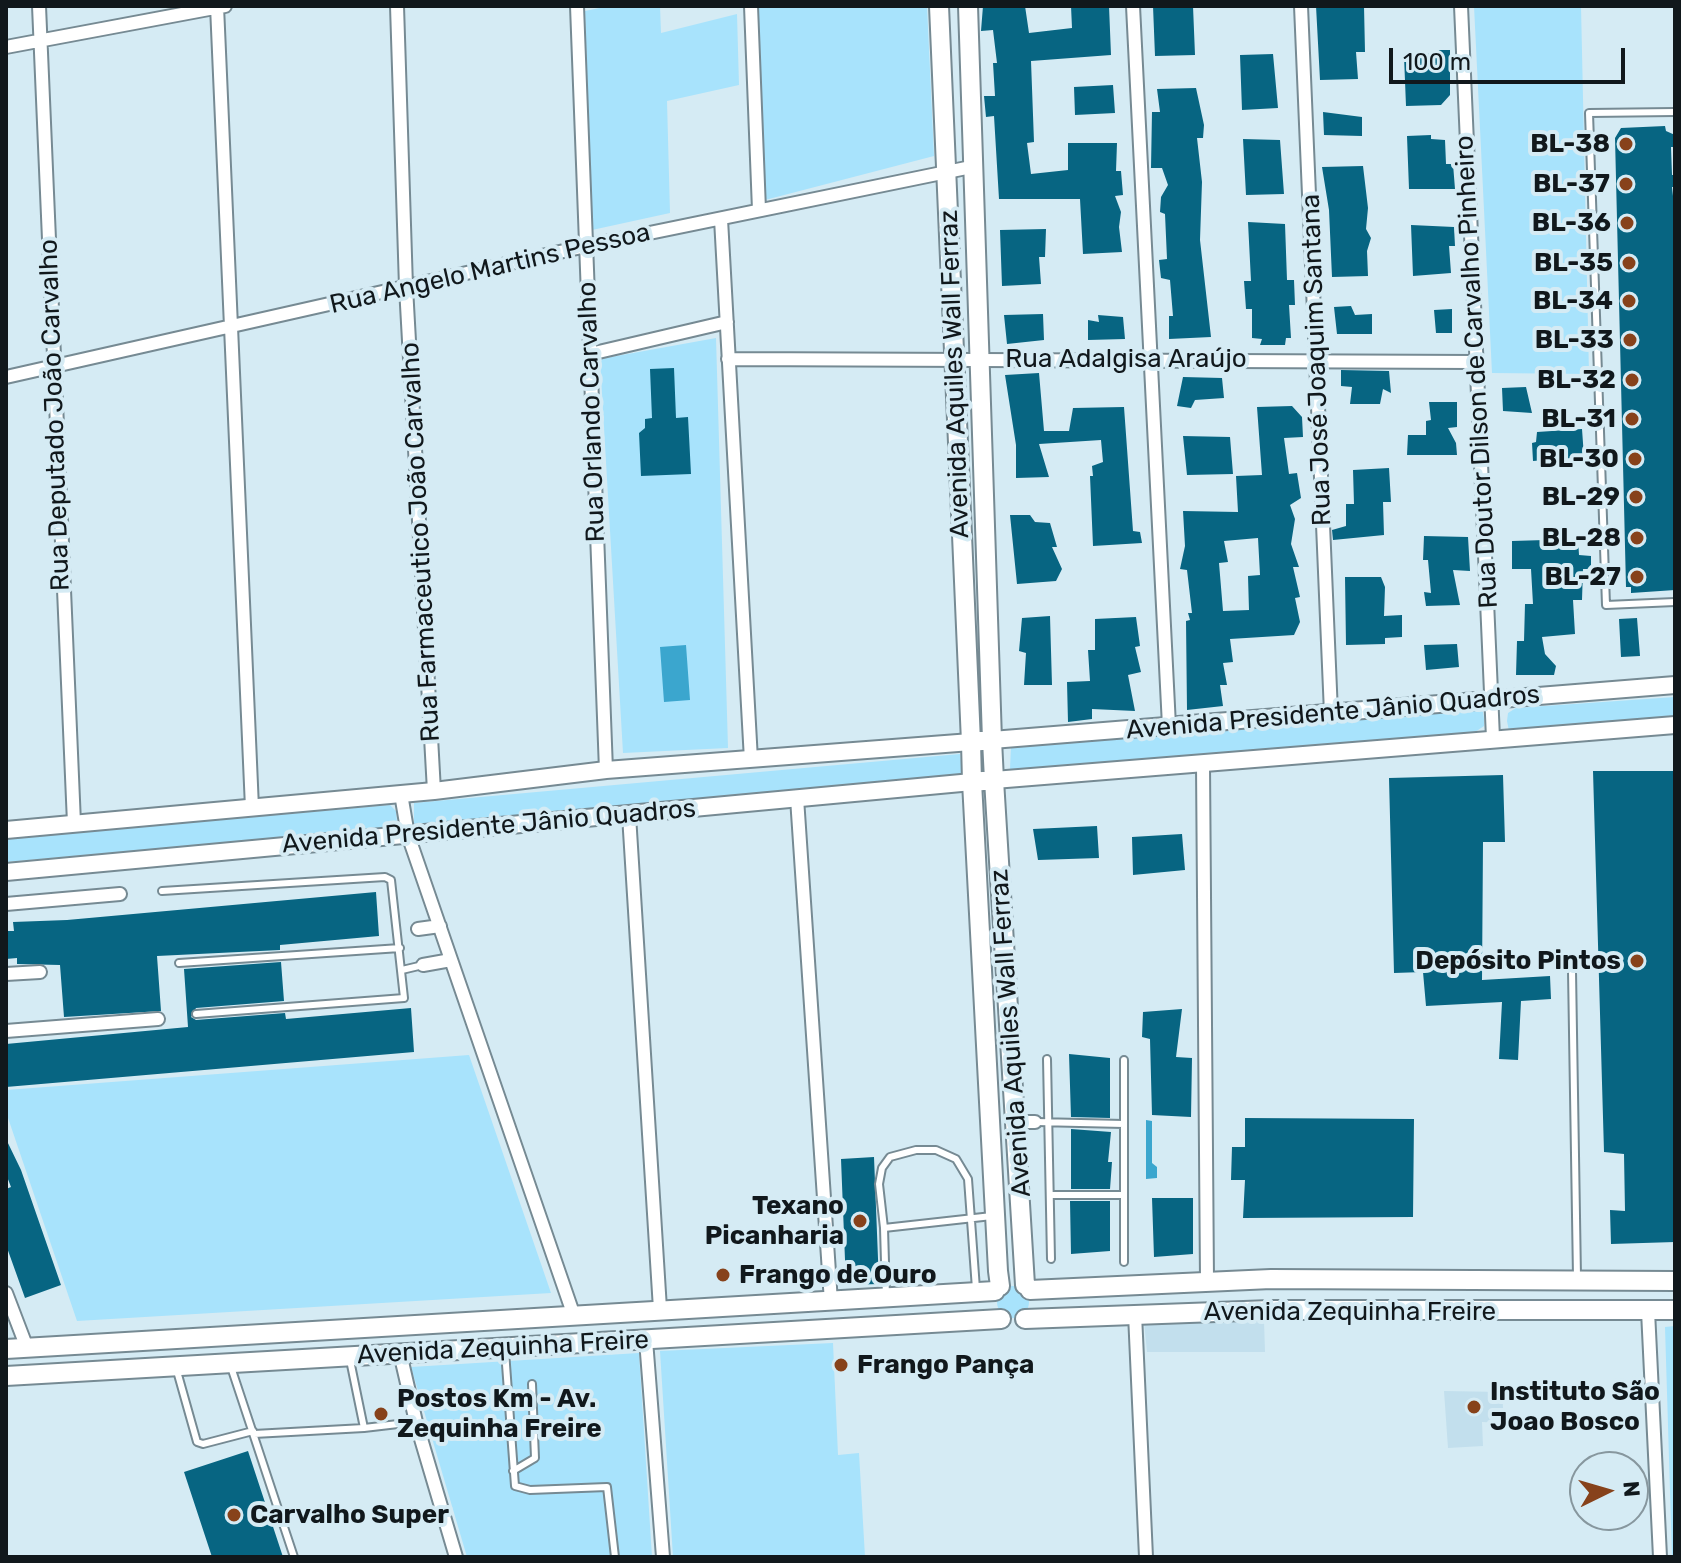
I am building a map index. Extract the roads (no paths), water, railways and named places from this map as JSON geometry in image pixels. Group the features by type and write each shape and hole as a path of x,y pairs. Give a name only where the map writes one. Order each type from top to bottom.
{"main road":[{"name":"Avenida Aquiles Wall Ferraz","path":"939,6 972,782 998,1288"},
{"name":"Avenida Aquiles Wall Ferraz","path":"968,6 976,166 994,780 1034,1121 1028,1288"},
{"path":"971,742 992,740"},
{"path":"972,782 994,780"},
{"path":"1012,1281 1028,1288 1033,1303 1025,1319 1013,1322 1001,1319 993,1309 998,1288 1012,1281"},
{"name":"Avenida Zequinha Freire","path":"1028,1288 1207,1281 1675,1281"},
{"name":"Avenida Zequinha Freire","path":"6,1349 660,1309 886,1300 998,1288"},
{"path":"646,1340 648,1320 660,1309"},
{"name":"Avenida Zequinha Freire","path":"1025,1319 1135,1314 1675,1310"},
{"name":"Avenida Zequinha Freire","path":"6,1376 1001,1319"},
{"path":"85,1345 82,1357 87,1372"},
{"path":"48,1347 56,1364 48,1374"}],"street":[{"name":"Rua Deputado João Carvalho","path":"39,6 52,367 74,823"},
{"name":"Rua Farmaceutico João Carvalho","path":"397,6 406,287 434,791"},
{"name":"Rua Orlando Carvalho","path":"577,6 606,770"},
{"path":"751,6 759,210"},
{"path":"1133,6 1169,726"},
{"name":"Rua José Joaquim Santana","path":"1301,6 1331,713"},
{"name":"Rua Doutor Dilson de Carvalho Pinheiro","path":"1461,6 1493,738"},
{"path":"6,47 220,7 252,808"},
{"name":"Rua Angelo Martins Pessoa","path":"6,377 586,246 976,166"},
{"path":"721,219 751,760"},
{"path":"590,354 727,322"},
{"name":"Rua Adalgisa Araújo","path":"728,359 1149,358 1476,362"},
{"name":"Avenida Presidente Jânio Quadros","path":"992,740 1675,685"},
{"name":"Avenida Presidente Jânio Quadros","path":"994,780 1675,725"},
{"name":"Avenida Presidente Jânio Quadros","path":"6,830 434,791 606,770 971,742"},
{"path":"1203,765 1207,1281"},
{"name":"Avenida Presidente Jânio Quadros","path":"6,872 972,782"},
{"path":"401,794 408,835 574,1316"},
{"path":"797,798 831,1302"},
{"path":"629,815 660,1309"},
{"path":"6,904 120,894"},
{"path":"418,929 440,926"},
{"path":"423,965 451,960"},
{"path":"6,974 40,972"},
{"path":"6,1031 158,1019"},
{"path":"6,1293 9,1311 27,1348"},
{"path":"1648,1311 1660,1557"},
{"path":"1135,1314 1146,1557"},
{"path":"646,1340 663,1557"},
{"path":"400,1353 416,1422 456,1557"}],"lane":[{"path":"1675,112 1589,113 1606,605 1675,602"},
{"path":"162,891 385,877 391,880 404,998 196,1014"},
{"path":"399,931 418,929"},
{"path":"179,963 400,948"},
{"path":"402,970 423,965"},
{"path":"1572,971 1577,1281"},
{"path":"1047,1059 1034,1121 1050,1195 1051,1259"},
{"path":"1124,1060 1124,1262"},
{"path":"1034,1121 1124,1124"},
{"path":"886,1300 879,1184 882,1168 890,1157 916,1150 936,1150 956,1159 965,1169 972,1218 976,1292"},
{"path":"1050,1195 1124,1195"},
{"path":"884,1228 995,1215"},
{"path":"505,1347 515,1486 530,1490 607,1487 615,1557"},
{"path":"349,1356 364,1428"},
{"path":"230,1363 294,1557"},
{"path":"177,1367 197,1442 203,1444 254,1432 364,1428 416,1422"},
{"path":"513,1471 535,1458 532,1384"}],"place":[{"name":"BL-38","path":"1626,144"},
{"name":"BL-37","path":"1626,184"},
{"name":"BL-36","path":"1627,223"},
{"name":"BL-35","path":"1629,263"},
{"name":"BL-34","path":"1629,301"},
{"name":"BL-33","path":"1630,340"},
{"name":"BL-32","path":"1632,380"},
{"name":"BL-31","path":"1632,419"},
{"name":"BL-30","path":"1635,459"},
{"name":"BL-29","path":"1636,497"},
{"name":"BL-28","path":"1637,538"},
{"name":"BL-27","path":"1637,577"},
{"name":"Depósito Pintos","path":"1637,961"},
{"name":"Texano Picanharia","path":"860,1221"},
{"name":"Frango de Ouro","path":"723,1275"},
{"name":"Frango Pança","path":"841,1365"},
{"name":"Instituto São Joao Bosco","path":"1474,1407"},
{"name":"Postos Km - Av. Zequinha Freire","path":"381,1414"},
{"name":"Carvalho Super","path":"234,1515"}]}
